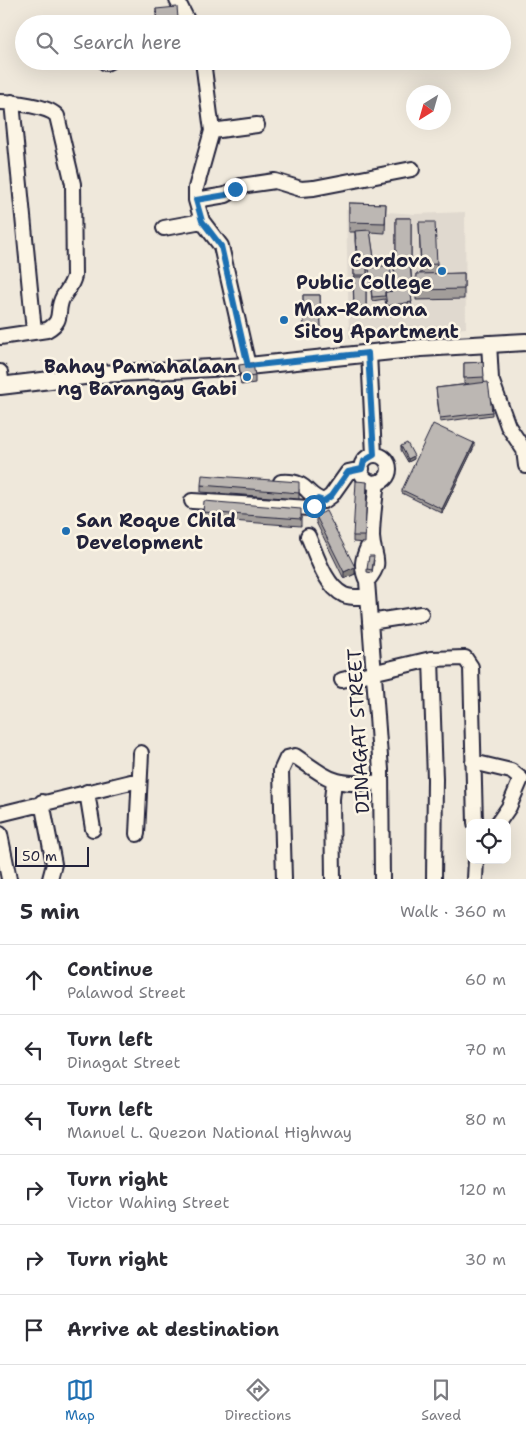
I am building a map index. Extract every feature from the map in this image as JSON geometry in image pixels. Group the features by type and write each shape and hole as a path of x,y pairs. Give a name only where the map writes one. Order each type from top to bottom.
{"main road":[{"path":"1,381 248,366 368,353 489,343 526,342"}],"street":[{"path":"177,0 184,15"},
{"path":"204,70 212,131 196,188 196,200 202,221 221,246 248,366"},
{"path":"0,337 46,330 56,323 62,298 73,283 74,184 57,116 49,110 6,102 34,331"},
{"path":"212,131 257,125"},
{"path":"196,200 226,195 241,186 275,180 302,189 314,188 412,168"},
{"path":"164,228 202,221"},
{"path":"489,343 490,379 508,426 524,450 526,466"},
{"path":"368,353 374,455"},
{"path":"374,455 384,458 389,467 387,476 377,482 365,478 362,469 364,461 374,455"},
{"path":"269,483 289,482 302,484 318,499 324,501 331,496 348,472 362,469"},
{"name":"DINAGAT STREET","path":"377,482 372,539 377,552 376,567 367,581 375,670 381,782 382,879"},
{"path":"192,501 310,508 318,499"},
{"path":"308,536 324,571 338,592 346,596 368,597"},
{"path":"370,622 421,614"},
{"path":"342,680 375,670 431,659 465,658 470,667 475,819"},
{"path":"431,659 435,779 434,879"},
{"path":"137,834 141,753"},
{"path":"284,879 281,771 287,758 295,756 334,781 348,785 381,782"},
{"path":"473,762 511,771 521,779 509,807 501,819"},
{"path":"0,814 42,802 139,780"},
{"path":"333,879 332,799 334,781"},
{"path":"86,792 93,829"},
{"path":"42,802 54,864 50,879"},
{"path":"0,834 9,879"},
{"path":"475,879 476,864"}],"shaded area":[{"path":"346,209 416,214 465,212 466,328 349,339"}],"building":[{"path":"177,7 178,15 157,15 156,9"},
{"path":"349,203 386,204 385,223 349,222"},
{"path":"396,218 411,218 411,262 396,262"},
{"path":"419,222 435,222 437,264 421,265"},
{"path":"370,230 374,258 358,260 355,231"},
{"path":"354,262 367,263 367,275 354,275"},
{"path":"410,264 412,286 396,288 394,266"},
{"path":"390,265 393,291 385,292 385,296 372,297 369,268"},
{"path":"464,273 464,289 416,290 416,274"},
{"path":"353,277 366,277 366,307 354,306"},
{"path":"410,288 412,302 387,306 385,292"},
{"path":"303,295 320,295 321,328 304,328"},
{"path":"483,362 484,377 464,378 464,363"},
{"path":"253,363 255,376 241,378 239,365"},
{"path":"488,382 492,412 440,418 436,388"},
{"path":"433,424 474,443 442,509 402,490"},
{"path":"407,443 414,456 408,459 401,446"},
{"path":"202,475 299,482 299,493 201,485"},
{"path":"356,481 367,482 365,536 353,536"},
{"path":"204,501 301,509 301,519 203,512"},
{"path":"326,511 355,567 344,572 316,516"},
{"path":"369,556 374,556 372,570 367,569"}],"place":[{"name":"Cordova Public College","path":"442,271"},
{"name":"Max-Ramona Sitoy Apartment","path":"284,320"},
{"name":"Bahay Pamahalaan ng Barangay Gabi","path":"247,377"},
{"name":"San Roque Child Development","path":"66,531"}],"route":[{"path":"235,189 226,195 196,200 205,227 215,236 221,246 248,366 368,353 374,455 369,456 364,461 362,469 348,472 331,496 324,501 318,499 314,506"}]}
